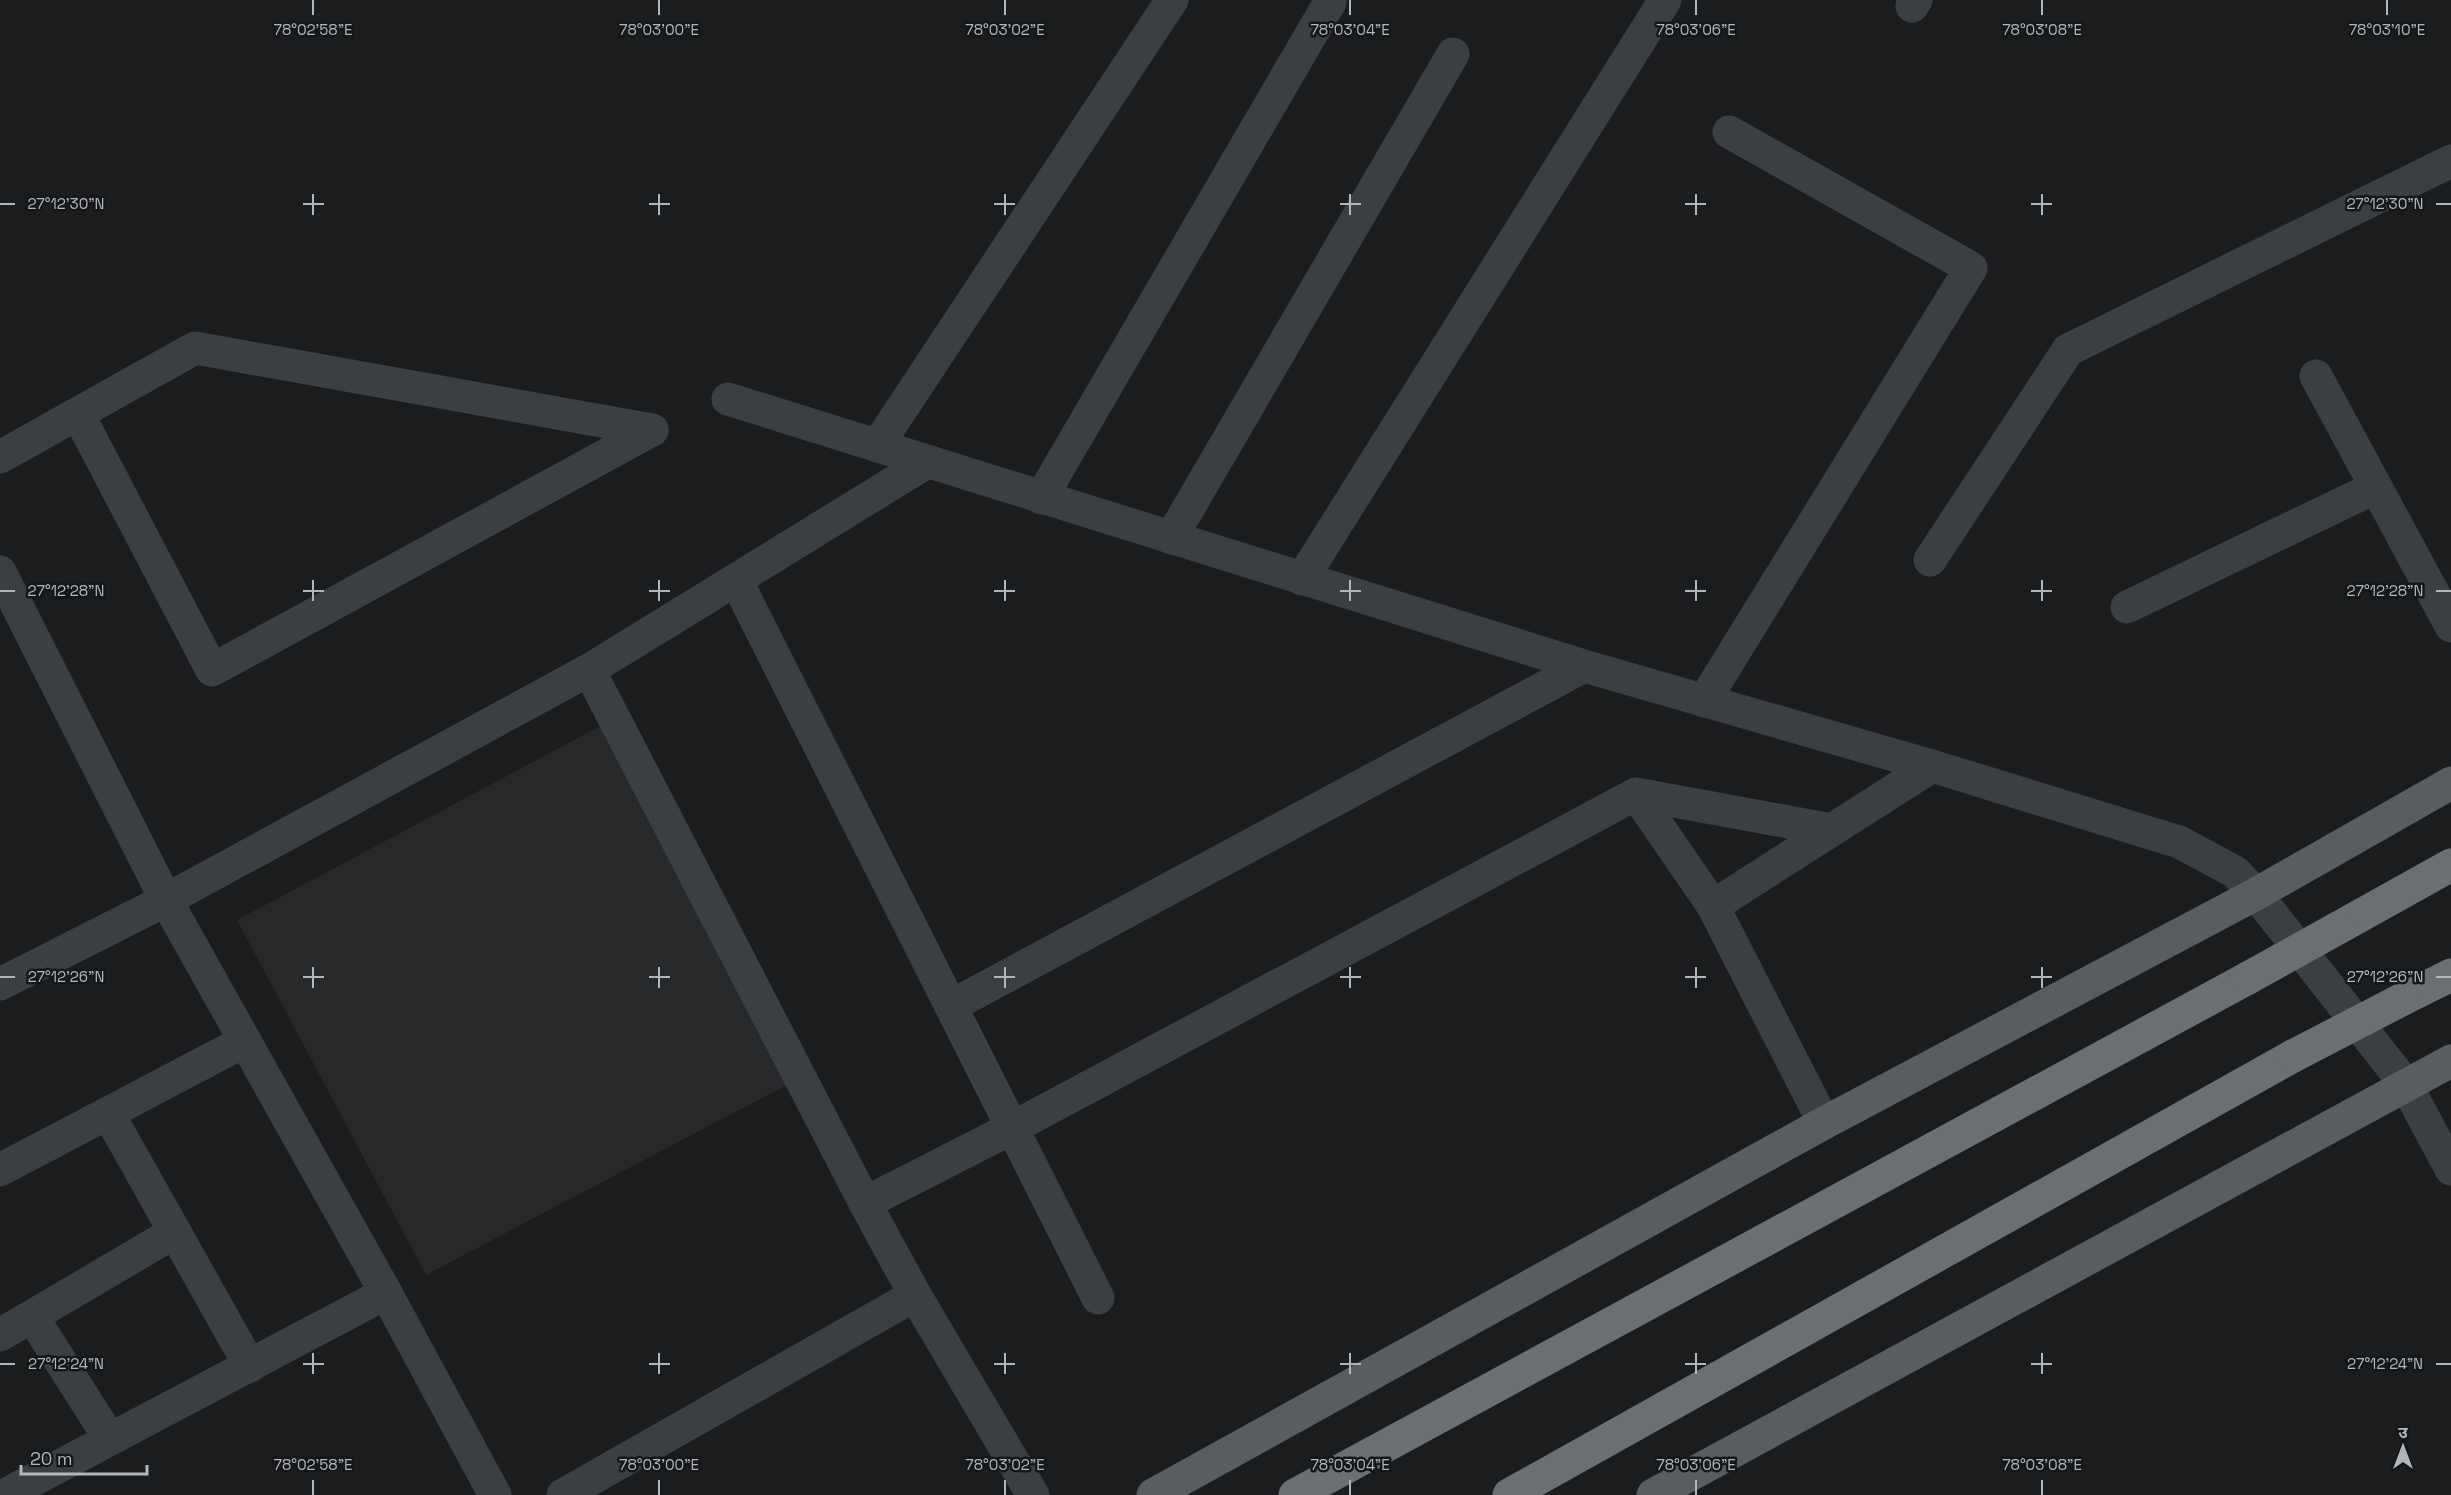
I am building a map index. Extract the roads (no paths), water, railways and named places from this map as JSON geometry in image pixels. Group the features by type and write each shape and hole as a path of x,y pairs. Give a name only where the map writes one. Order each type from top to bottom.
{"highway":[{"path":"1295,1495 2451,865"},
{"path":"1509,1495 2293,1056 2451,975"}],"main road":[{"path":"1153,1495 1824,1123 2256,894 2451,783"},
{"path":"1653,1495 2451,1061"}],"street":[{"path":"877,446 1172,0"},
{"path":"1302,579 1665,0"},
{"path":"1041,498 1330,2"},
{"path":"1171,538 1454,54"},
{"path":"1704,701 1971,268 1729,132"},
{"path":"1930,560 2067,350 2451,161"},
{"path":"0,457 195,348 652,430 212,670 78,414"},
{"path":"2316,376 2374,488 2451,626"},
{"path":"728,399 1584,666 1932,766 2179,842 2235,872 2256,894 2406,1085 2451,1169"},
{"path":"0,984 166,900 589,670 927,462"},
{"path":"2127,607 2374,488"},
{"path":"0,572 166,900 386,1293 495,1495"},
{"path":"736,580 1098,1298"},
{"path":"951,1006 1584,666"},
{"path":"589,670 865,1203 915,1295 1033,1495"},
{"path":"1713,906 1932,766"},
{"path":"865,1203 1012,1128 1636,794 1832,830"},
{"path":"1636,794 1713,906 1824,1123"},
{"path":"0,1170 245,1041"},
{"path":"108,1113 250,1366"},
{"path":"0,1335 33,1318 175,1232"},
{"path":"5,1495 386,1293"},
{"path":"562,1495 915,1295"},
{"path":"33,1318 110,1439"}]}
